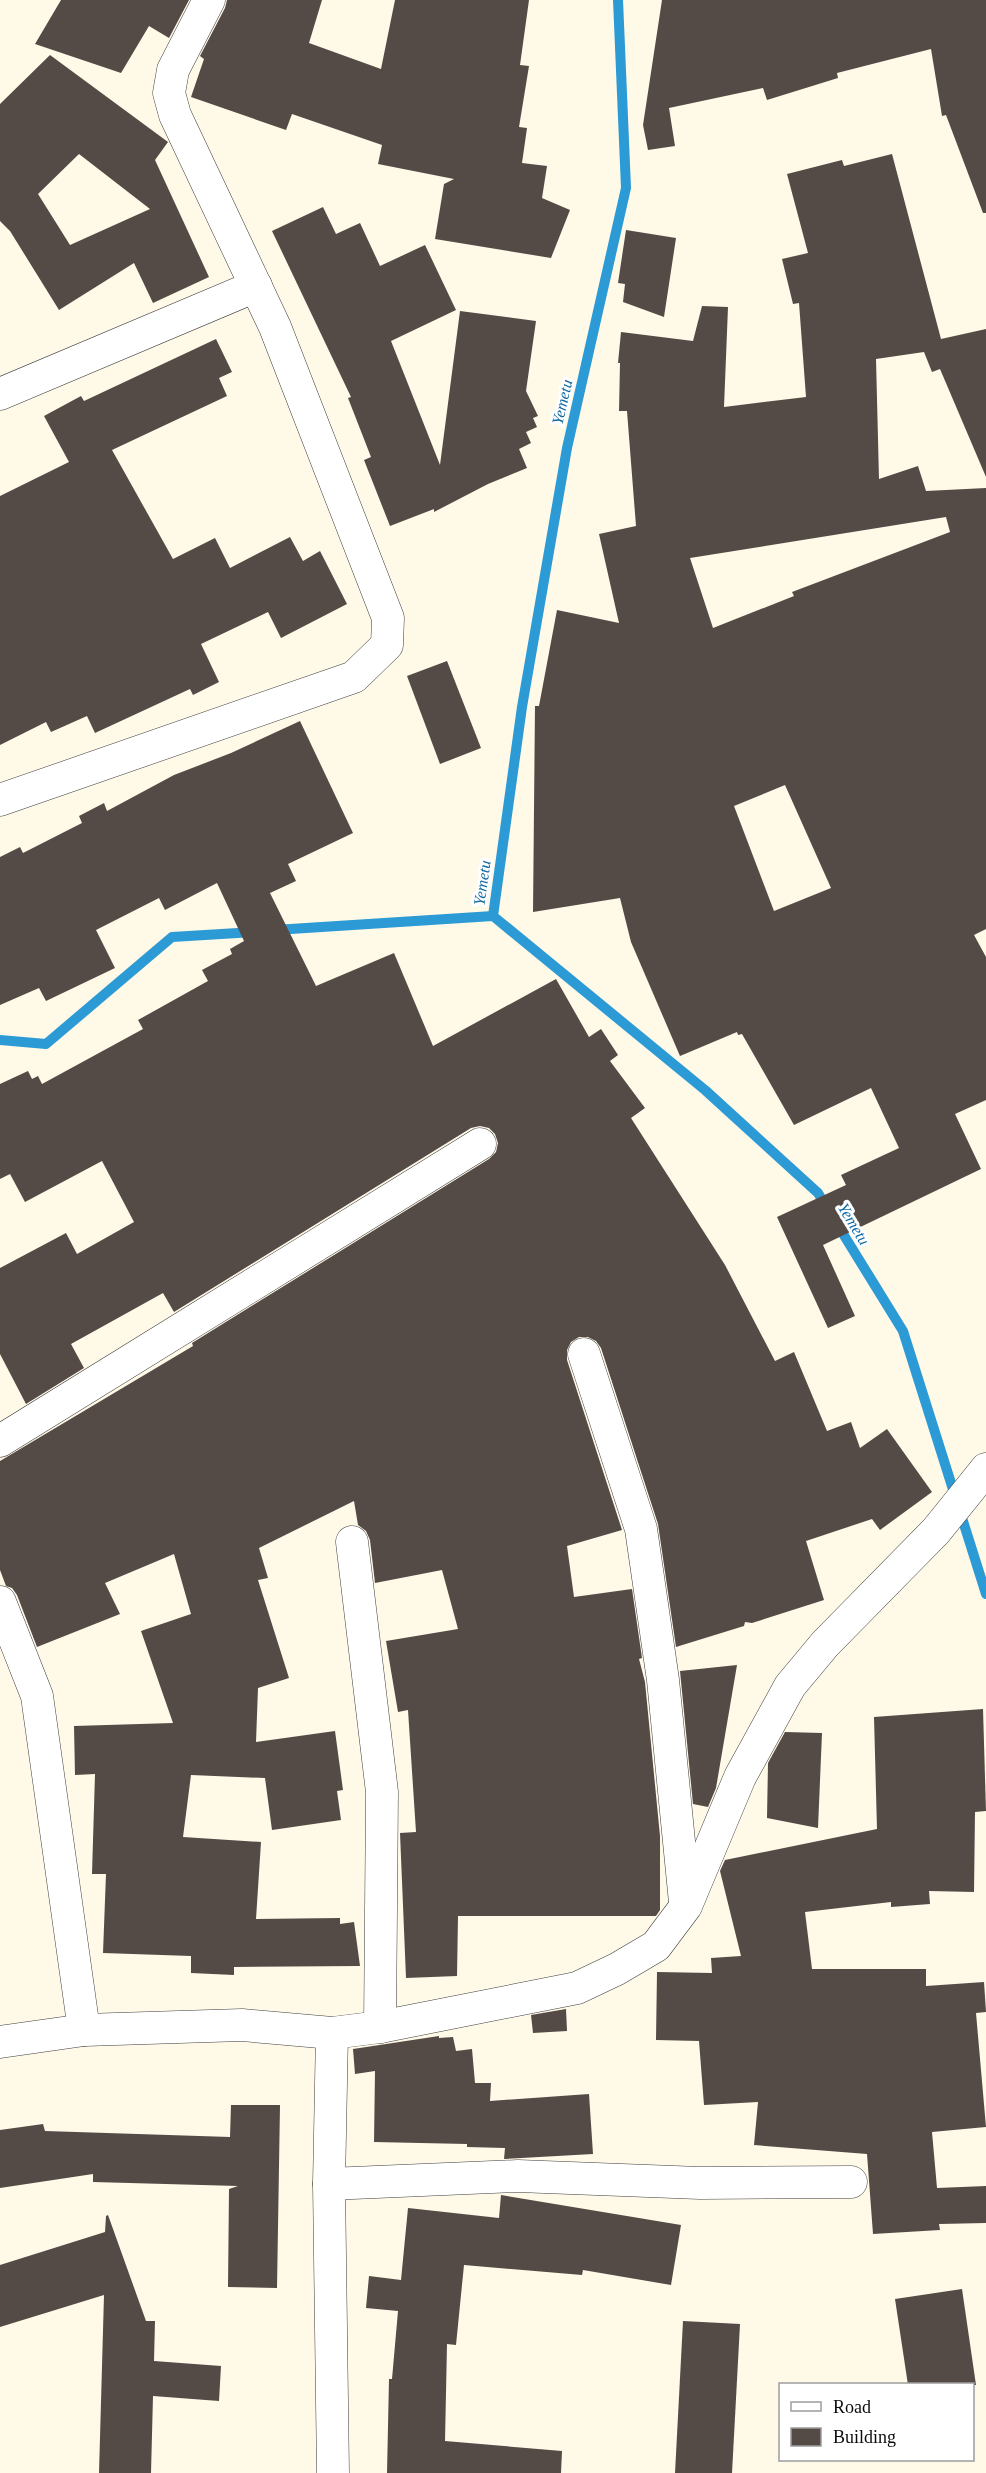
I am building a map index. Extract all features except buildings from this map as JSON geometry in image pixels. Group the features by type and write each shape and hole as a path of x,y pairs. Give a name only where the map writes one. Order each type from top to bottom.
{"street":[{"path":"0,800 354,677 387,645 388,618 275,327 175,115 169,93 173,70 209,0"},
{"path":"0,394 256,286"},
{"path":"0,1441 480,1144"},
{"path":"584,1354 641,1529 663,1680 686,1906"},
{"path":"0,2042 84,2030 242,2025 332,2033 380,2027 577,1988 617,1969 656,1946 686,1906 740,1777 790,1686 825,1644 936,1530 986,1469"},
{"path":"352,1542 382,1792 380,2027"},
{"path":"0,1602 37,1696 84,2030"},
{"path":"332,2033 329,2184 333,2473"},
{"path":"329,2184 518,2176 700,2183 851,2182"}],"waterway":[{"name":"Yemetu","path":"618,0 626,188 567,448 522,707 493,916 705,1090 818,1193 827,1208"},
{"path":"275,930 493,916"},
{"path":"0,1040 46,1044 172,937 254,932"},
{"name":"Yemetu","path":"837,1224 903,1331 986,1594"}]}
